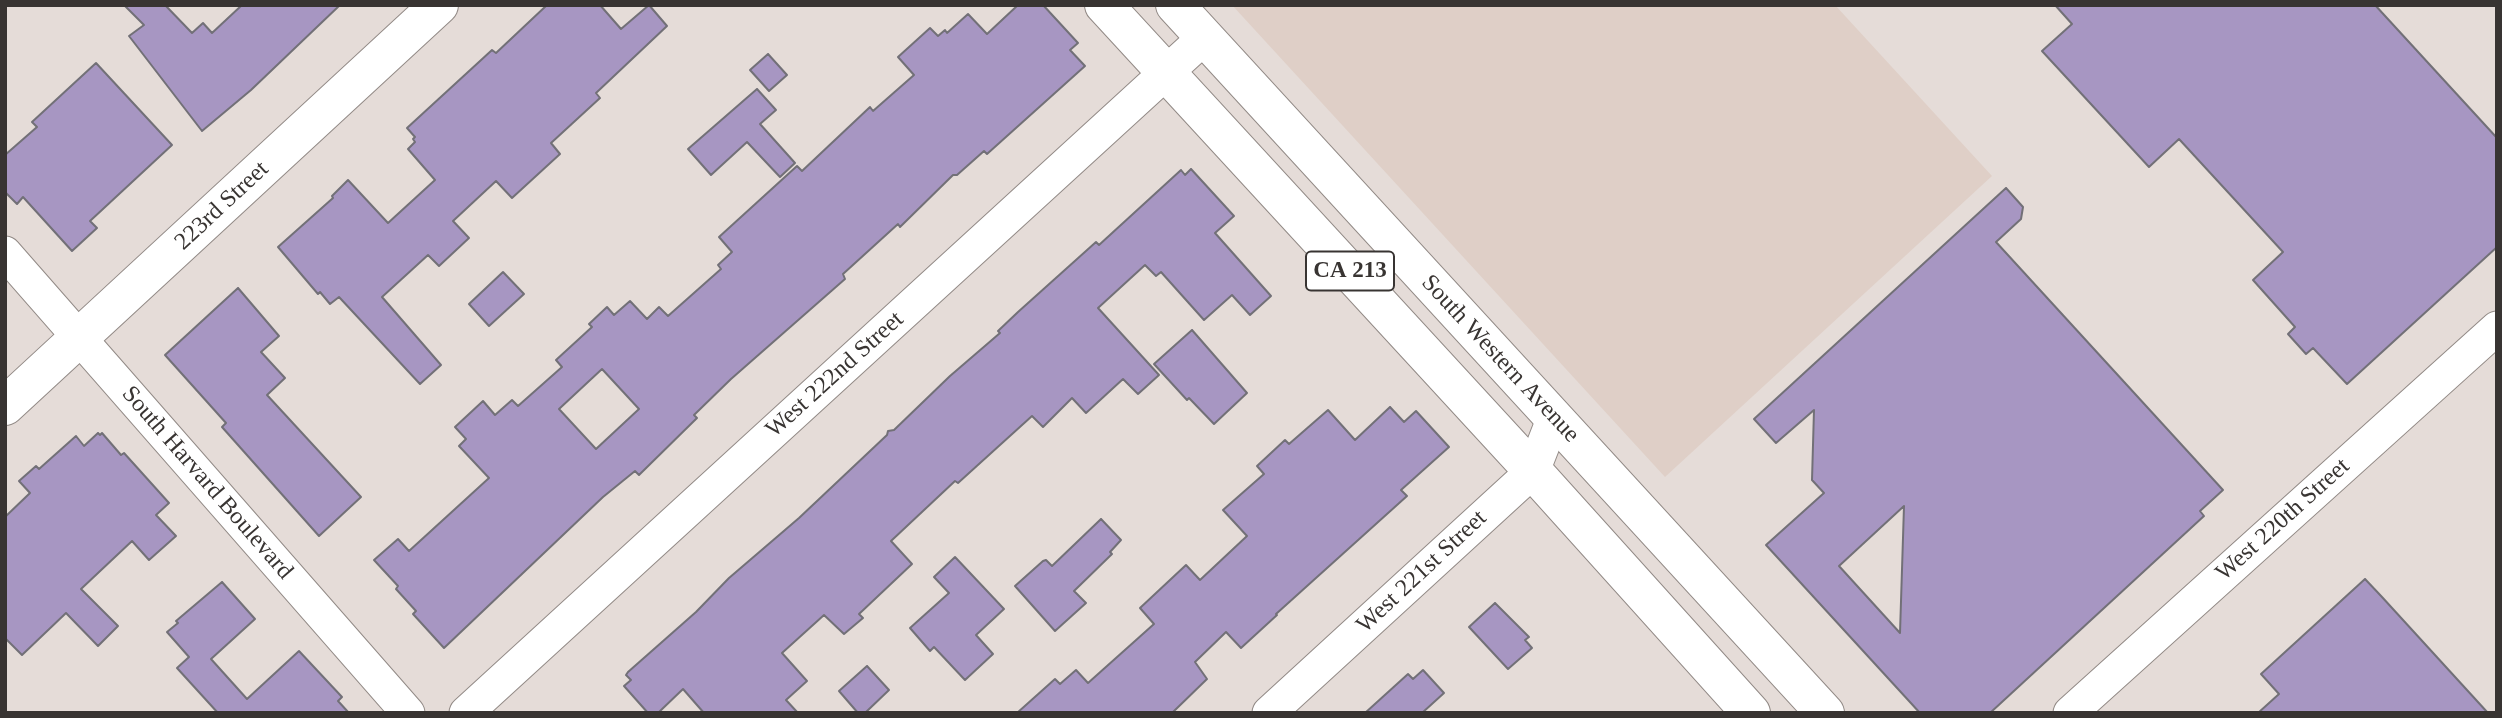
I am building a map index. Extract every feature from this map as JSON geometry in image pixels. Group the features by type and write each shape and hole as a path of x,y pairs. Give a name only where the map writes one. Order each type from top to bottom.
{"main road":[{"name":"223rd Street","path":"5,406 439,5"},
{"name":"South Western Avenue","path":"1104,5 1533,471 1751,713"},
{"name":"South Western Avenue","path":"1175,5 1825,713"}],"street":[{"name":"West 222nd Street","path":"466,713 1205,37"},
{"name":"South Harvard Boulevard","path":"5,253 408,713"},
{"name":"West 220th Street","path":"2070,713 2497,328"},
{"name":"West 221st Street","path":"1269,713 1533,471 1554,416"}],"shaded area":[{"path":"1232,5 1835,5 1992,176 1665,477"}],"building":[{"path":"124,5 165,5 192,33 203,23 212,33 242,5 340,5 251,90 202,131 129,36 144,25"},
{"path":"547,5 600,5 621,29 649,5 667,26 596,93 600,98 551,143 560,154 512,198 496,181 453,221 469,238 439,266 428,255 382,297 441,365 420,384 339,297 330,304 320,292 318,294 278,247 333,198 348,180 388,223 435,180 408,149 415,142 415,137 407,128 492,50 496,53"},
{"path":"1018,5 1043,5 1078,43 1070,50 1085,66 987,154 984,151 957,175 953,175 900,227 898,224 843,274 845,279 731,379 694,415 697,418 639,475 635,471 603,497 444,648 413,614 416,611 396,589 398,586 374,560 398,539 409,551 489,478 459,446 466,439 455,427 483,401 495,415 512,400 518,406 562,367 556,360 592,327 589,324 607,307 614,315 630,301 647,319 659,307 668,316 721,269 718,265 732,252 719,237 797,166 802,171 870,107 873,111 914,75 898,57 930,28 938,36 945,30 947,33 968,14 987,34","holes":["602,369 639,409 596,449 559,409"]},
{"path":"2055,5 2375,5 2497,138 2497,247 2347,384 2313,348 2306,354 2288,334 2295,327 2253,280 2283,252 2179,139 2149,167 2042,51 2072,24"},
{"path":"768,54 787,75 769,91 750,70"},
{"path":"96,63 172,145 90,221 97,228 72,251 23,197 17,204 5,192 5,155 37,127 32,122"},
{"path":"757,89 776,110 760,124 795,163 780,177 747,142 711,175 688,149"},
{"path":"1191,169 1234,216 1215,233 1271,296 1250,315 1232,295 1204,320 1161,272 1156,276 1145,265 1098,308 1159,375 1138,394 1123,379 1086,413 1072,398 1043,427 1032,416 958,483 955,481 891,541 912,564 859,614 863,618 844,634 824,615 782,653 807,681 786,700 798,713 704,713 683,689 658,713 648,713 624,686 631,680 626,675 628,672 696,612 729,578 799,518 887,435 888,431 894,430 1096,242 1099,245 1181,170 1185,175"},
{"path":"2006,188 2023,207 2021,219 1996,242 2223,490 2200,511 2204,516 1990,713 1920,713 1766,545 1824,493 1812,480 1814,410 1776,443 1754,419","holes":["1904,506 1900,633 1839,566"]},
{"path":"503,272 524,294 489,326 469,304"},
{"path":"238,288 279,336 261,352 285,378 267,395 361,497 319,536 222,427 226,423 165,355"},
{"path":"1192,330 1247,393 1214,424 1189,398 1187,400 1154,364"},
{"path":"1390,407 1404,422 1416,411 1449,447 1401,490 1407,496 1241,648 1226,632 1195,662 1207,679 1172,713 1017,713 1055,679 1060,684 1076,670 1088,683 1154,624 1140,608 1186,565 1200,580 1247,536 1223,510 1264,474 1257,466 1285,440 1289,444 1328,410 1355,440"},
{"path":"98,433 102,433 121,455 124,453 169,503 156,515 176,536 149,560 132,541 81,589 118,626 98,646 66,613 22,655 5,638 5,517 30,493 19,481 36,466 39,469 76,436 84,446"},
{"path":"1101,519 1121,540 1110,552 1112,554 1074,591 1086,603 1055,631 1015,586 1043,561 1046,560 1052,566"},
{"path":"955,557 1004,609 976,635 993,654 965,680 934,647 930,651 910,628 949,593 934,577"},
{"path":"2365,579 2488,713 2258,713 2279,694 2261,674"},
{"path":"222,582 255,619 211,659 247,699 299,651 342,697 338,701 349,713 218,713 177,668 189,657 167,632"},
{"path":"1495,603 1529,637 1525,640 1532,648 1508,669 1469,627"},
{"path":"867,666 889,690 865,713 858,713 839,691"},
{"path":"1423,670 1444,693 1422,713 1365,713 1408,674 1413,679"}]}
